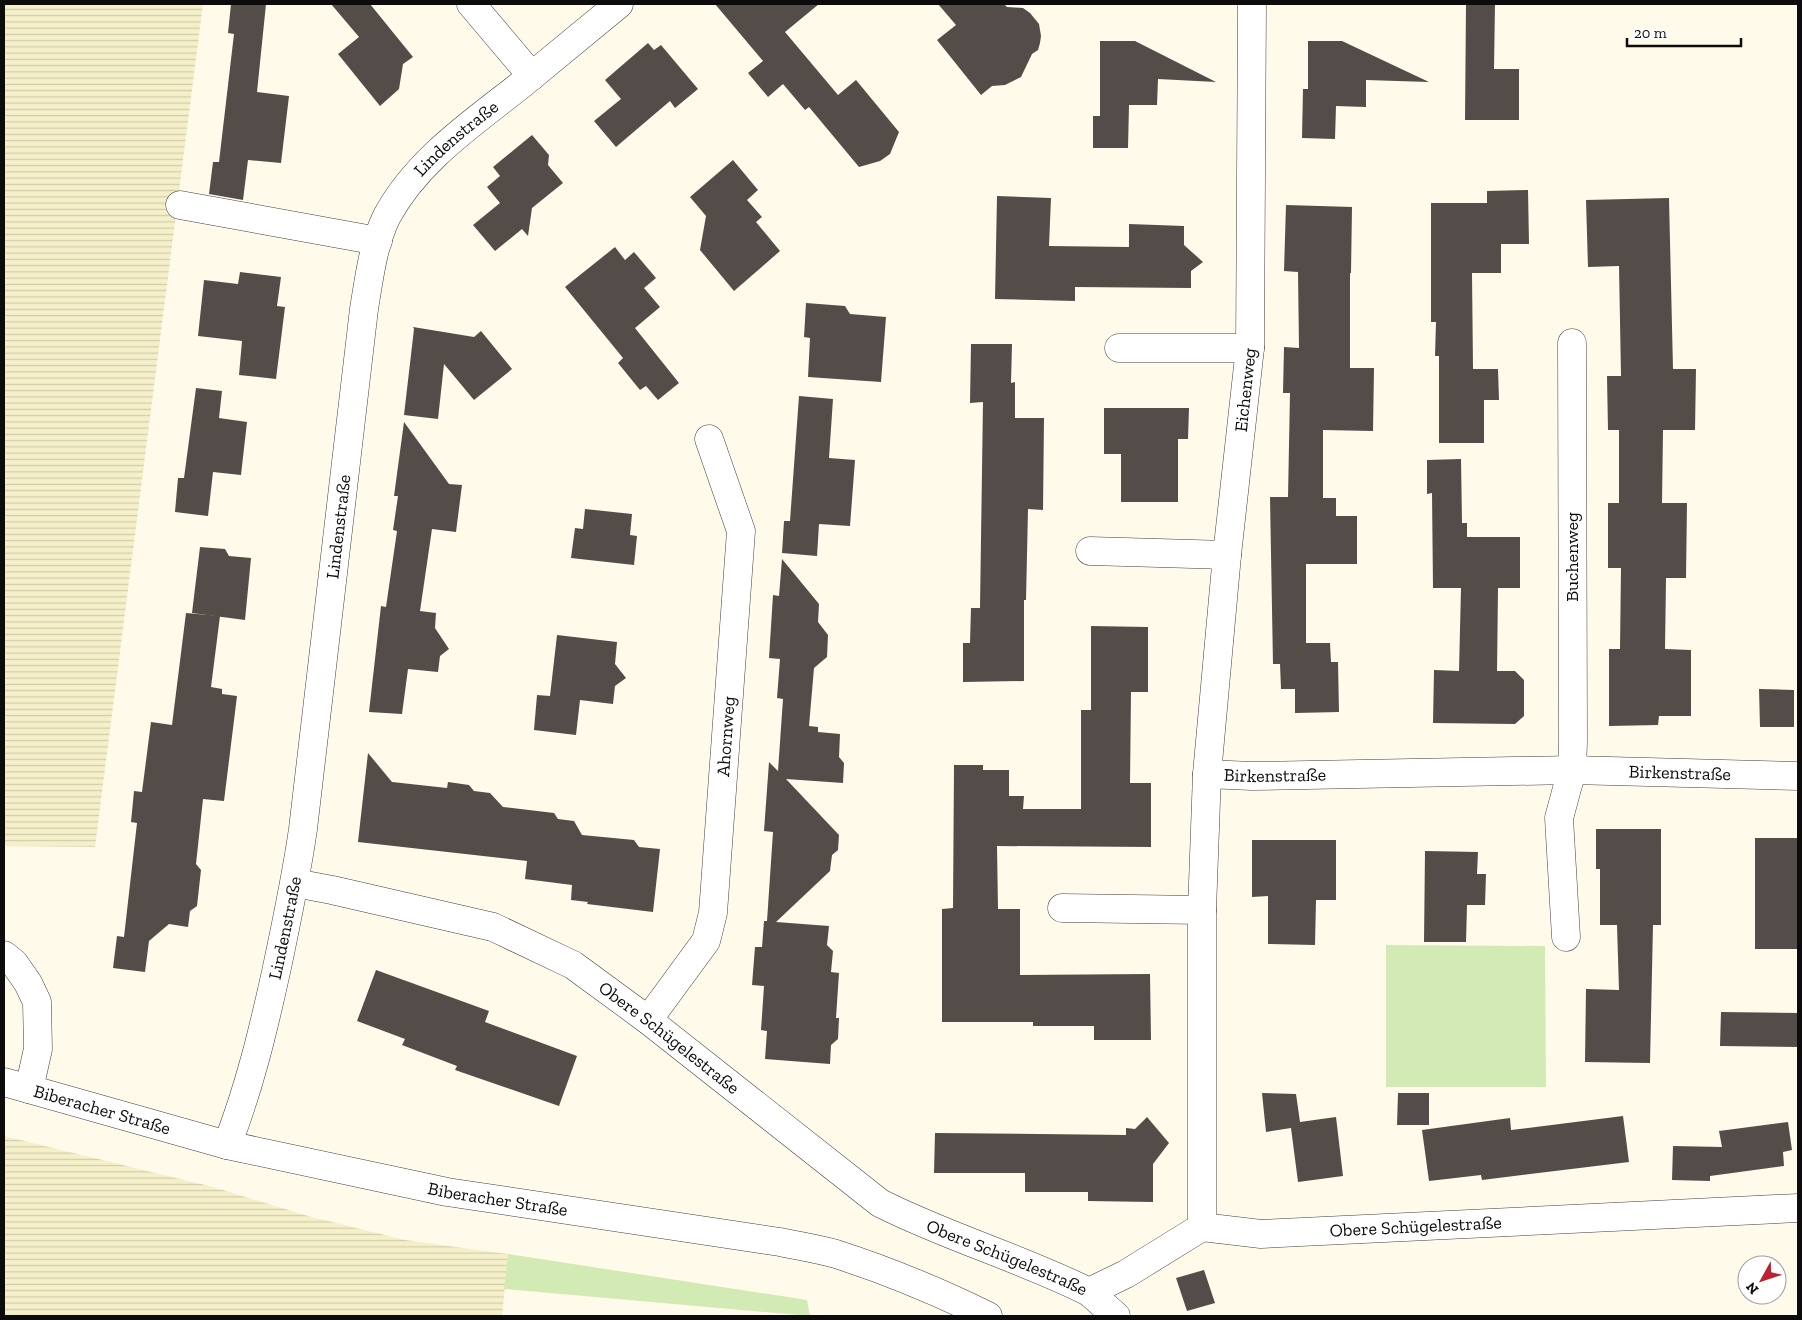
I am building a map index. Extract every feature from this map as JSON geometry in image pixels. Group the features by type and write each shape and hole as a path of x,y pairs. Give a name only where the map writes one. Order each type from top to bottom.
{"street":[{"path":"471,4 532,76"},
{"name":"Lindenstraße","path":"227,1145 237,1120 259,1048 295,884 304,830 364,309 378,241 386,218 399,196 418,171 447,143 532,76 618,4"},
{"name":"Eichenweg","path":"1207,774 1227,556 1250,348 1252,4"},
{"path":"180,205 378,241"},
{"name":"Buchenweg","path":"1566,937 1559,818 1572,770 1572,344"},
{"path":"1119,348 1250,348"},
{"name":"Ahornweg","path":"648,1020 706,940 713,912 741,531 710,438"},
{"path":"1090,551 1227,556"},
{"name":"Birkenstraße","path":"1202,1227 1202,910 1207,774 1252,776 1572,770 1798,776"},
{"name":"Obere Schügelestraße","path":"295,884 332,890 493,927 573,965 648,1020 880,1202 910,1218 1054,1274 1089,1292 1126,1274 1202,1227 1261,1234 1798,1208"},
{"path":"1062,908 1202,910"},
{"path":"4,955 14,963 28,983 37,1002 38,1049 16,1086"},
{"name":"Biberacher Straße","path":"16,1086 227,1145 447,1192 742,1236 834,1254 882,1270 940,1293 988,1316"},
{"path":"1089,1292 1116,1316"}],"shaded area":[{"path":"4,4 203,4 95,847 4,846"},
{"path":"4,1136 213,1187 308,1216 405,1240 508,1254 502,1316 4,1316"}],"green space":[{"path":"1386,945 1545,946 1546,1087 1386,1087"},
{"path":"508,1254 807,1300 810,1316 504,1289"}],"building":[{"path":"231,4 266,4 257,92 289,96 281,163 248,160 243,200 209,194 213,162 219,162 234,34 228,33"},
{"path":"331,4 370,4 413,57 403,64 399,89 380,106 338,54 359,37"},
{"path":"715,4 819,4 785,32 838,95 856,80 899,132 890,154 880,161 859,167 809,107 805,110 783,84 768,97 748,73 763,61"},
{"path":"938,4 1004,4 1007,7 1023,8 1030,13 1039,24 1041,36 1038,50 1032,54 1021,77 1005,85 992,86 981,95 937,40 956,25"},
{"path":"1466,4 1495,4 1494,69 1519,69 1519,120 1465,120"},
{"path":"1100,41 1135,41 1216,82 1158,79 1157,105 1129,105 1128,148 1093,148 1093,116 1100,116"},
{"path":"1308,41 1342,41 1429,82 1366,80 1366,107 1336,106 1335,139 1302,138 1303,89 1308,89"},
{"path":"648,43 654,50 661,45 698,89 675,108 670,101 616,147 594,121 621,99 605,80"},
{"path":"532,135 549,155 548,165 563,183 532,208 528,236 522,229 495,251 473,225 500,203 487,187 500,176 493,167"},
{"path":"733,160 758,190 747,200 762,217 756,222 780,251 734,291 700,250 706,216 690,197"},
{"path":"1528,190 1529,244 1501,244 1501,273 1472,273 1473,369 1498,369 1499,400 1484,400 1484,443 1439,443 1439,356 1435,356 1436,322 1431,322 1431,203 1487,203 1487,191"},
{"path":"997,196 1051,198 1049,246 1129,247 1129,224 1184,226 1184,245 1203,262 1191,271 1191,288 1075,287 1075,301 995,299"},
{"path":"1669,198 1673,369 1696,369 1695,430 1663,430 1662,503 1687,503 1686,578 1666,578 1665,649 1691,650 1691,716 1659,716 1658,725 1609,726 1609,649 1620,649 1621,568 1608,568 1608,503 1619,503 1619,430 1608,430 1607,376 1621,376 1619,266 1588,267 1586,200"},
{"path":"1286,205 1352,207 1350,368 1374,368 1373,431 1323,430 1323,498 1336,498 1336,516 1357,516 1357,564 1306,564 1306,643 1330,643 1331,662 1338,662 1339,712 1295,713 1295,689 1281,689 1280,664 1273,664 1270,497 1288,497 1290,393 1283,393 1284,347 1299,348 1298,272 1284,271"},
{"path":"615,247 625,260 634,252 656,278 644,288 660,307 635,328 679,383 658,400 646,386 640,390 618,363 623,358 565,287"},
{"path":"240,272 281,277 277,306 285,307 276,379 239,375 242,341 198,336 204,280 238,284"},
{"path":"806,303 845,306 850,314 886,317 881,382 808,377 810,338 804,337"},
{"path":"413,327 474,337 481,331 512,369 474,400 444,364 438,419 404,415"},
{"path":"971,344 1012,344 1011,383 1015,382 1015,418 1044,418 1043,510 1028,509 1026,600 1024,600 1024,681 963,682 963,643 970,643 971,608 980,608 983,402 970,403"},
{"path":"196,388 222,391 219,418 247,422 241,475 213,472 208,516 175,512 178,478 184,478"},
{"path":"799,396 833,399 829,458 855,460 850,526 819,524 817,556 782,553 784,521 790,521"},
{"path":"1104,408 1189,408 1188,439 1178,439 1178,502 1121,502 1121,454 1104,454"},
{"path":"404,422 449,484 462,485 456,532 432,529 420,611 436,613 435,628 449,649 440,656 438,672 408,669 402,714 369,712 381,606 386,607 397,531 393,530 398,496 394,496"},
{"path":"1461,459 1462,523 1467,523 1467,537 1520,537 1520,588 1498,588 1497,671 1515,671 1524,680 1524,716 1515,724 1433,723 1434,670 1459,671 1461,588 1433,588 1432,493 1427,494 1427,460"},
{"path":"585,509 632,514 630,535 637,536 634,565 571,558 575,528 583,529"},
{"path":"200,547 225,549 229,556 251,558 245,620 192,613"},
{"path":"782,559 819,604 818,622 828,635 827,657 814,668 809,726 818,727 818,732 840,734 839,757 844,763 843,783 786,779 839,835 838,850 832,855 830,871 776,922 829,926 827,945 833,951 831,972 839,973 836,1018 839,1018 838,1039 831,1045 830,1064 765,1059 767,1031 761,1030 764,986 752,985 755,947 762,947 764,921 767,921 773,832 764,831 769,762 778,771 783,699 777,698 780,659 769,658 773,595 779,596"},
{"path":"186,613 220,616 211,687 222,689 222,694 237,696 224,801 203,799 196,864 201,870 197,906 190,911 188,927 169,924 149,941 145,972 113,968 117,936 124,937 137,823 131,822 134,791 142,792 151,722 172,725"},
{"path":"1091,626 1148,627 1148,692 1131,692 1130,783 1151,783 1151,847 997,846 998,909 1020,909 1020,975 1150,974 1151,1040 1094,1040 1094,1026 1033,1026 1033,1022 942,1022 942,909 953,908 954,765 983,765 983,770 1009,770 1009,796 1024,796 1023,809 1081,809 1081,710 1091,710"},
{"path":"557,635 617,642 615,664 626,678 615,686 613,704 580,700 576,735 534,730 537,695 550,696"},
{"path":"1759,689 1794,690 1794,727 1760,727"},
{"path":"368,753 392,782 447,788 448,782 469,785 474,791 490,793 503,807 554,813 558,819 574,821 582,835 634,840 639,847 660,849 653,912 587,904 588,902 571,900 572,885 525,879 527,861 358,842"},
{"path":"1596,829 1661,829 1661,925 1653,925 1650,1063 1585,1062 1586,989 1619,990 1617,925 1600,925 1600,869 1596,869"},
{"path":"1755,838 1798,838 1798,949 1755,949"},
{"path":"1252,840 1336,840 1336,900 1316,900 1315,945 1268,944 1268,896 1252,897"},
{"path":"1425,851 1478,852 1477,874 1486,874 1485,905 1467,905 1466,942 1424,942"},
{"path":"376,970 489,1011 485,1022 577,1056 559,1106 455,1070 457,1066 402,1045 405,1039 357,1021"},
{"path":"1721,1012 1798,1013 1798,1047 1720,1046"},
{"path":"1262,1093 1296,1094 1300,1122 1336,1117 1343,1176 1298,1182 1291,1128 1266,1132"},
{"path":"1398,1093 1429,1093 1429,1125 1397,1125"},
{"path":"1623,1116 1629,1162 1482,1180 1481,1175 1429,1181 1422,1130 1510,1118 1511,1130"},
{"path":"1147,1117 1169,1143 1153,1164 1153,1202 1088,1201 1088,1192 1025,1192 1025,1173 934,1173 935,1133 1126,1135 1126,1128 1135,1129"},
{"path":"1788,1122 1792,1150 1783,1152 1784,1166 1710,1176 1710,1181 1672,1180 1673,1146 1722,1147 1719,1131"},
{"path":"1204,1270 1215,1303 1187,1311 1176,1278"}]}
